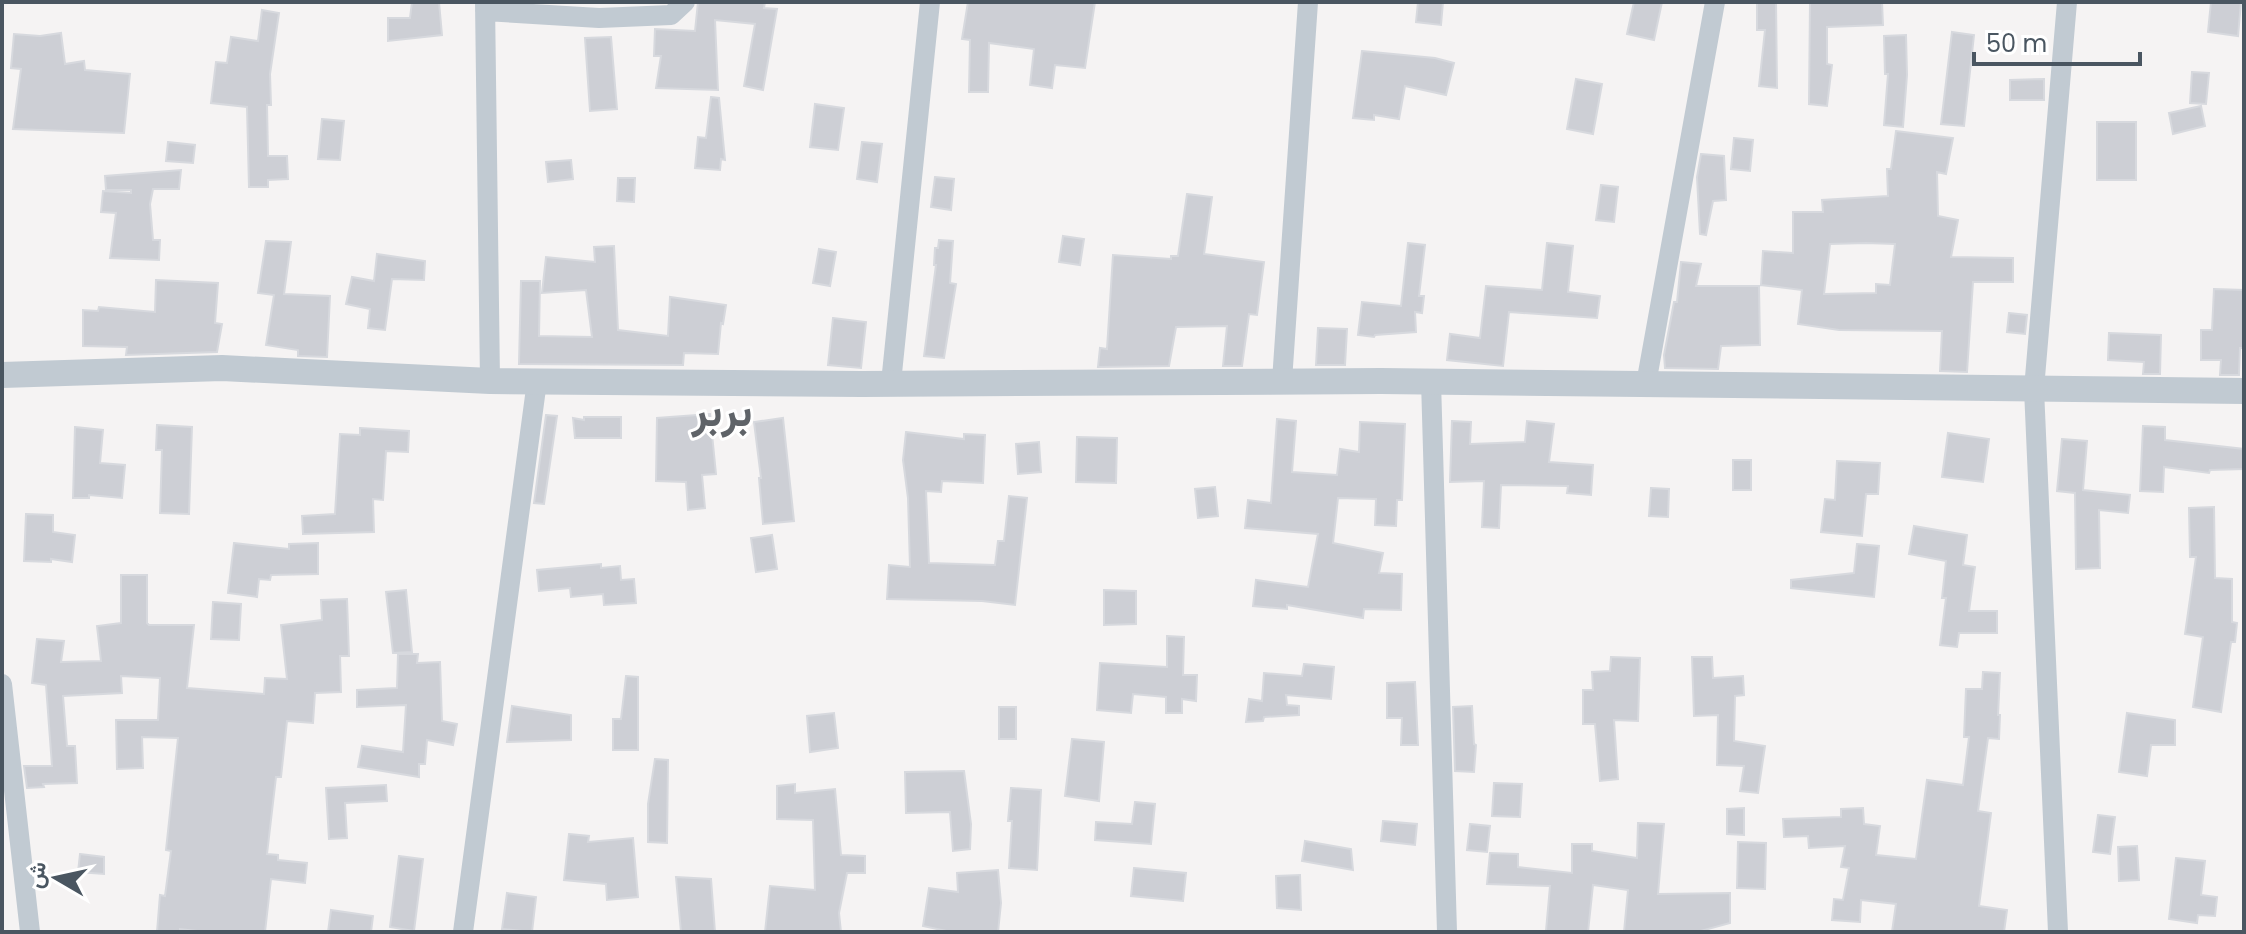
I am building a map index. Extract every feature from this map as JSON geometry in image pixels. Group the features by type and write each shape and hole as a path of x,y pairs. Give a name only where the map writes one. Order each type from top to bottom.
{"street":[{"path":"490,381 485,6 613,17 671,15 685,2"},
{"path":"891,383 930,2"},
{"path":"1282,381 1308,2"},
{"path":"1646,384 1715,2"},
{"path":"2058,932 2034,389 2067,2"},
{"path":"2,375 222,368 490,381 1431,381 2244,391"},
{"path":"463,932 537,381"},
{"path":"1431,381 1447,932"},
{"path":"2,684 30,932"}],"building":[{"path":"412,2 439,2 442,35 388,41 388,18 410,18"},
{"path":"698,2 765,2 764,8 777,9 763,90 744,86 755,24 715,20 718,90 656,88 661,56 654,56 655,29 695,31"},
{"path":"968,2 1095,2 1085,68 1055,65 1052,88 1030,85 1034,49 989,43 988,92 969,92 970,40 962,39"},
{"path":"1418,2 1443,2 1441,25 1416,22"},
{"path":"1634,2 1662,2 1654,40 1627,34"},
{"path":"1757,2 1776,2 1777,88 1759,86 1765,30 1757,30"},
{"path":"1810,2 1882,2 1883,25 1827,27 1827,64 1832,65 1827,106 1809,104"},
{"path":"2211,2 2241,2 2238,36 2208,32"},
{"path":"262,10 279,13 270,74 271,105 267,105 268,156 287,156 288,179 268,180 268,187 249,187 247,107 211,103 216,62 227,63 231,37 258,41"},
{"path":"1952,32 1974,35 1964,126 1941,124"},
{"path":"61,33 65,64 84,61 85,70 130,74 124,133 13,129 21,69 11,68 14,34 40,36"},
{"path":"1906,35 1903,127 1884,125 1888,74 1885,74 1884,36"},
{"path":"611,37 617,109 590,111 585,38"},
{"path":"1362,51 1435,58 1454,63 1446,95 1405,86 1399,119 1374,115 1374,120 1353,118"},
{"path":"2192,72 2209,73 2206,104 2190,103"},
{"path":"1576,79 1602,84 1593,134 1567,129"},
{"path":"2044,79 2044,100 2010,100 2010,80"},
{"path":"711,97 719,98 725,160 721,159 720,170 695,168 698,137 706,138"},
{"path":"815,104 844,108 838,150 810,147"},
{"path":"2201,106 2205,126 2173,134 2169,113"},
{"path":"322,119 344,121 340,160 318,159"},
{"path":"2097,122 2136,122 2136,180 2097,180"},
{"path":"1896,131 1953,138 1946,174 1937,172 1938,216 1958,220 1951,257 2013,258 2013,282 1973,282 1967,372 1940,371 1942,331 1839,330 1798,324 1802,290 1761,285 1763,251 1793,253 1793,212 1823,212 1822,200 1888,196 1887,169 1891,169","holes":["1830,244 1895,244 1890,285 1876,284 1876,293 1824,294"]},
{"path":"1734,138 1753,140 1750,171 1731,169"},
{"path":"168,142 195,145 193,163 166,161"},
{"path":"862,142 882,144 877,182 857,179"},
{"path":"1701,154 1724,156 1726,200 1713,201 1706,235 1700,234 1697,177"},
{"path":"571,160 573,179 548,182 546,162"},
{"path":"181,170 179,189 153,189 150,204 153,240 160,240 159,260 110,258 116,213 101,212 103,191 131,193 131,190 106,190 105,176"},
{"path":"935,177 954,179 951,210 931,207"},
{"path":"618,178 635,178 634,202 617,201"},
{"path":"1601,185 1618,187 1614,222 1596,220"},
{"path":"1187,194 1212,197 1204,254 1264,262 1257,315 1249,314 1242,366 1223,366 1227,326 1176,327 1169,366 1098,367 1100,348 1107,349 1113,255 1171,259 1171,256 1178,256"},
{"path":"1063,236 1084,239 1080,265 1059,262"},
{"path":"939,240 953,241 950,283 956,284 944,358 924,356 936,265 935,248 938,248"},
{"path":"266,241 291,242 284,294 330,296 327,357 298,356 298,350 266,345 274,295 258,293"},
{"path":"1408,243 1425,245 1419,296 1424,296 1422,313 1415,312 1416,332 1374,337 1358,335 1362,302 1401,306"},
{"path":"1547,243 1573,246 1568,292 1600,296 1597,318 1509,312 1503,366 1447,360 1450,334 1480,338 1486,286 1542,290"},
{"path":"614,246 618,330 668,336 670,297 726,305 718,354 684,353 683,365 519,364 521,281 540,281 539,336 592,337 586,290 542,293 546,257 595,262 594,247"},
{"path":"819,249 836,252 830,286 813,283"},
{"path":"377,254 425,261 424,280 392,279 385,330 368,328 370,309 346,304 352,277 374,281"},
{"path":"1681,262 1701,264 1696,286 1759,286 1760,345 1721,346 1718,369 1665,368 1664,355 1674,302 1677,302"},
{"path":"156,280 218,283 215,323 222,324 217,352 126,355 127,347 83,346 83,310 98,311 99,307 155,312"},
{"path":"2214,289 2244,290 2244,348 2240,348 2239,375 2220,375 2221,360 2201,360 2201,330 2212,330"},
{"path":"2009,313 2027,315 2025,334 2007,332"},
{"path":"833,318 866,322 861,368 828,365"},
{"path":"1318,328 1347,329 1345,365 1316,365"},
{"path":"2109,333 2161,335 2160,374 2143,374 2144,362 2108,360"},
{"path":"710,414 716,474 702,475 705,508 688,510 686,482 656,481 657,418"},
{"path":"546,415 557,416 544,504 534,503"},
{"path":"584,417 621,417 621,438 575,438 573,418 584,420"},
{"path":"783,418 794,521 763,524 754,422"},
{"path":"1277,419 1296,421 1292,472 1337,475 1340,449 1359,452 1360,422 1405,424 1402,500 1397,500 1396,526 1375,525 1376,499 1338,498 1333,543 1383,553 1379,573 1402,574 1401,610 1364,609 1363,618 1287,605 1287,609 1253,606 1256,580 1308,587 1318,534 1245,528 1248,500 1271,503"},
{"path":"1452,421 1471,422 1470,444 1525,442 1527,421 1554,424 1549,462 1593,465 1591,495 1567,493 1568,486 1501,485 1499,528 1482,527 1484,481 1450,482"},
{"path":"157,425 192,427 189,514 160,513 162,450 156,450"},
{"path":"2143,426 2165,427 2165,440 2244,449 2244,469 2210,470 2209,473 2164,467 2163,492 2140,491"},
{"path":"75,427 103,430 100,463 125,465 122,498 89,495 89,498 73,498"},
{"path":"360,428 409,431 408,452 386,451 383,500 373,499 374,532 303,534 302,516 335,514 340,434 360,435"},
{"path":"906,432 964,439 964,434 985,435 983,483 942,481 941,492 926,491 929,563 995,565 998,541 1004,541 1009,496 1027,498 1015,605 982,601 887,599 889,565 910,567 908,498 903,460"},
{"path":"1948,433 1989,439 1983,482 1942,477"},
{"path":"1077,437 1117,438 1116,483 1076,482"},
{"path":"2062,439 2087,441 2083,490 2130,495 2128,513 2099,510 2100,568 2076,569 2075,493 2057,491"},
{"path":"1039,442 1041,472 1018,474 1016,444"},
{"path":"1733,460 1751,460 1751,490 1733,490"},
{"path":"1837,461 1880,463 1878,494 1866,494 1862,536 1821,532 1825,499 1835,500"},
{"path":"1215,487 1218,516 1198,518 1195,489"},
{"path":"1651,488 1669,489 1668,517 1649,516"},
{"path":"2214,507 2215,578 2232,579 2232,622 2237,623 2235,642 2231,642 2221,712 2193,707 2203,637 2185,634 2196,557 2190,557 2189,508"},
{"path":"26,514 53,515 53,532 75,535 72,562 51,559 51,562 24,561"},
{"path":"1914,526 1967,535 1963,565 1975,567 1969,611 1997,611 1997,633 1959,633 1957,647 1940,645 1946,598 1942,598 1946,561 1909,554"},
{"path":"772,535 777,569 756,572 751,538"},
{"path":"234,543 289,549 289,544 318,543 318,574 271,575 270,580 259,579 257,597 228,593"},
{"path":"1857,544 1879,546 1874,597 1791,588 1791,580 1854,573"},
{"path":"601,564 601,568 620,566 621,580 634,579 636,603 604,605 603,594 571,597 570,588 539,591 537,570"},
{"path":"121,575 147,575 149,625 194,625 187,688 264,694 265,678 287,679 281,625 322,620 321,600 347,599 349,656 340,656 341,692 315,693 313,723 287,721 281,777 276,777 267,854 278,855 278,860 307,863 305,883 271,879 265,932 180,929 180,932 157,932 160,895 165,896 171,851 166,850 178,738 142,737 143,768 117,769 116,720 158,720 160,678 121,676 122,693 63,696 67,746 75,746 77,783 27,788 24,766 52,766 46,685 32,683 37,639 64,641 61,662 101,661 97,626 121,623"},
{"path":"406,590 412,652 393,653 386,592"},
{"path":"1104,590 1136,591 1136,624 1104,625"},
{"path":"213,602 241,604 239,640 211,639"},
{"path":"1167,636 1184,637 1183,675 1197,675 1196,701 1182,699 1182,713 1166,713 1166,697 1133,694 1131,713 1097,710 1100,663 1167,667"},
{"path":"398,654 418,654 417,663 440,662 442,721 457,724 453,745 427,740 425,764 419,764 419,777 358,767 362,746 403,752 406,705 357,707 357,690 397,688"},
{"path":"1611,657 1640,658 1638,721 1614,720 1618,779 1600,781 1595,724 1583,724 1583,690 1593,690 1592,672 1610,671"},
{"path":"1692,657 1712,657 1713,678 1743,676 1744,695 1735,696 1734,741 1765,746 1758,793 1740,791 1744,766 1717,765 1718,715 1694,716"},
{"path":"1304,664 1334,667 1331,699 1286,695 1287,705 1299,706 1299,715 1264,717 1263,721 1246,722 1249,699 1262,701 1264,673 1302,676"},
{"path":"1983,672 2000,673 2000,715 1999,739 1988,738 1978,811 1991,813 1979,906 2007,910 2004,932 1892,932 1896,904 1861,900 1860,922 1832,920 1834,899 1843,900 1849,868 1841,867 1845,846 1809,848 1808,836 1784,837 1783,819 1841,817 1841,809 1863,808 1864,824 1880,826 1876,855 1916,859 1927,780 1963,785 1969,737 1964,737 1966,689 1982,689"},
{"path":"626,676 638,677 638,750 613,750 613,719 621,719"},
{"path":"1415,682 1418,745 1401,745 1402,718 1387,718 1387,683"},
{"path":"512,706 571,715 571,740 507,742"},
{"path":"1472,706 1476,745 1474,772 1455,771 1453,707"},
{"path":"999,707 1016,707 1016,739 999,739"},
{"path":"834,713 838,748 810,752 807,716"},
{"path":"2127,713 2175,720 2175,745 2151,745 2147,776 2119,772"},
{"path":"1072,739 1104,742 1099,801 1065,796"},
{"path":"655,759 668,760 667,843 648,842 648,804"},
{"path":"964,771 971,824 970,849 953,851 950,812 906,813 905,772"},
{"path":"1494,783 1522,784 1520,817 1492,816"},
{"path":"795,784 795,793 835,789 841,855 865,856 865,873 847,873 839,913 841,932 765,932 770,886 815,890 813,820 777,819 777,786"},
{"path":"386,785 387,801 345,803 347,838 329,839 326,788"},
{"path":"1011,788 1041,790 1037,870 1009,868"},
{"path":"1135,802 1155,804 1151,844 1095,840 1096,822 1132,824"},
{"path":"1744,808 1744,835 1727,834 1727,809"},
{"path":"2098,815 2115,817 2110,854 2093,852"},
{"path":"1383,821 1417,824 1415,845 1381,841"},
{"path":"1638,823 1664,824 1658,894 1730,893 1730,923 1697,932 1624,932 1628,890 1593,885 1588,932 1546,931 1550,886 1487,884 1490,853 1518,854 1518,867 1572,873 1572,844 1592,844 1592,851 1637,858"},
{"path":"1470,824 1490,826 1487,852 1467,850"},
{"path":"569,834 589,836 588,842 633,838 638,897 607,900 606,884 564,880"},
{"path":"1305,841 1351,849 1353,870 1302,861"},
{"path":"1738,842 1766,843 1765,889 1737,888"},
{"path":"2137,846 2139,880 2119,881 2118,847"},
{"path":"80,854 104,857 104,874 78,872"},
{"path":"399,856 423,859 414,931 390,927"},
{"path":"2176,858 2205,861 2201,895 2217,897 2215,916 2198,915 2197,923 2169,919"},
{"path":"1134,868 1186,873 1183,901 1131,896"},
{"path":"998,870 1001,903 998,932 951,932 923,926 929,888 958,892 957,873"},
{"path":"1300,875 1301,910 1277,908 1276,876"},
{"path":"676,877 711,879 715,932 681,932"},
{"path":"507,893 536,897 532,932 502,929"},
{"path":"331,910 373,916 371,932 328,932"}],"district":[{"name":"بربر","path":"722,411"}]}
